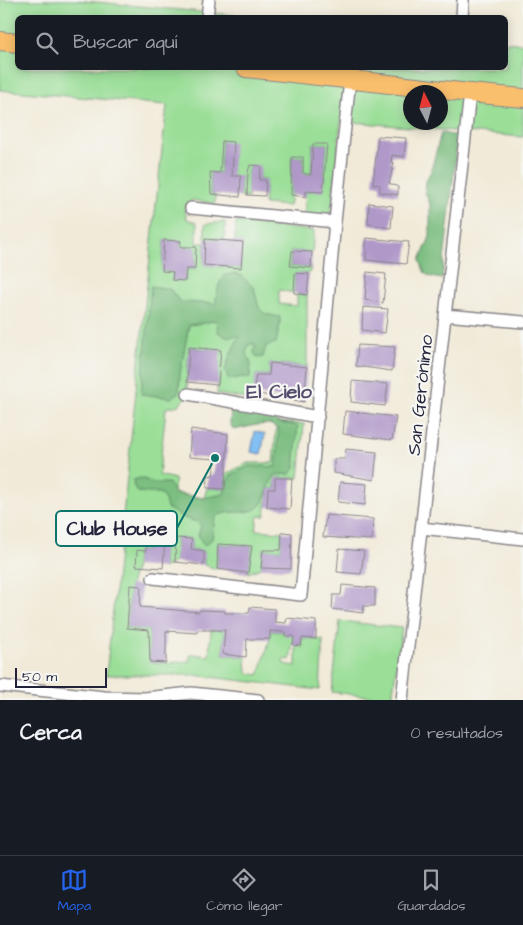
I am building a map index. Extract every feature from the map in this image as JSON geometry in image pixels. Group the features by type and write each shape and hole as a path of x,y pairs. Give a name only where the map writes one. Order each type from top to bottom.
{"main road":[{"path":"0,41 15,43"},
{"path":"265,70 523,98"}],"street":[{"path":"207,15 209,0"},
{"path":"462,15 463,0"},
{"path":"153,578 301,595 350,79"},
{"name":"San Gerónimo","path":"402,700 470,93"},
{"path":"191,208 335,222"},
{"path":"445,315 523,322"},
{"path":"188,394 318,417"},
{"path":"421,528 523,539"},
{"path":"0,686 104,697 145,699 191,693 258,700"}],"green space":[{"path":"0,0 75,0 233,15 15,15 15,70 508,70 508,42 523,44 523,137 443,130 448,130 448,85 403,85 403,126 341,121 332,206 329,217 304,214 306,191 323,191 327,144 313,144 311,175 303,173 303,157 292,157 289,206 264,204 266,180 259,180 260,166 250,165 248,172 248,198 240,197 241,177 232,176 222,141 220,173 210,173 211,194 215,195 215,203 192,200 184,207 187,219 197,223 197,243 205,243 204,265 241,268 235,242 236,222 314,231 312,252 291,251 290,266 311,268 309,274 295,274 294,293 279,290 279,304 297,306 297,294 307,295 307,367 270,363 269,375 256,375 253,400 217,394 220,350 189,347 188,394 179,405 166,408 159,475 175,479 174,495 204,498 207,488 225,489 226,474 248,463 273,463 277,422 304,424 299,478 275,478 275,489 268,489 265,516 258,516 256,530 282,532 281,550 263,550 261,568 248,573 252,546 218,544 217,569 204,565 204,551 191,549 192,539 176,538 175,562 163,568 165,525 138,523 138,537 146,538 146,551 137,551 136,566 130,585 127,628 149,630 150,662 166,663 189,661 191,654 209,656 211,630 225,630 223,654 246,657 247,673 259,675 270,639 270,631 285,632 294,636 290,660 283,659 284,664 296,666 296,646 301,646 302,638 323,640 320,690 193,675 106,675 167,105 0,90","holes":["164,240 181,241 180,247 196,248 195,269 186,269 185,281 172,280 173,272 162,271"]},
{"path":"441,133 458,136 442,279 426,274 420,260 430,237 430,204 425,192 426,181 431,171"},
{"path":"225,222 225,239 205,239 205,224"},
{"path":"235,273 242,276 254,288 259,308 265,314 280,317 276,343 266,346 263,357 258,358 254,353 255,344 249,344 246,351 251,364 250,378 242,377 229,380 225,371 231,353 240,336 226,337 218,332 216,320 189,325 180,374 179,392 171,398 141,394 151,286 170,289 180,302 211,303 215,305 219,284 225,275"},
{"path":"231,409 260,412 277,422 298,426 295,468 290,474 275,475 263,501 255,510 220,514 217,516 215,518 212,539 204,546 198,535 201,526 197,522 184,518 167,508 165,500 160,493 138,492 134,487 133,480 141,478 153,483 169,483 174,493 204,498 224,494 226,483 231,475 249,466 276,467 279,430 270,424 234,430 230,424"},
{"path":"340,621 402,628 392,699 332,692"}],"water":[{"path":"255,431 265,434 261,454 251,452"}],"building":[{"path":"378,136 406,138 404,157 392,155 391,162 394,163 389,183 398,187 398,195 380,192 380,185 373,184"},
{"path":"222,141 234,142 232,176 241,176 240,197 211,194 210,172 220,173"},
{"path":"313,144 327,144 323,192 306,191 306,197 291,195 292,157 303,157 303,173 311,175"},
{"path":"250,165 261,166 259,180 266,180 265,196 247,195"},
{"path":"369,203 393,206 391,228 368,224"},
{"path":"366,238 409,242 406,264 366,260"},
{"path":"205,239 243,242 241,268 204,265"},
{"path":"164,240 181,241 180,247 196,247 195,269 186,269 185,281 172,280 173,272 162,271"},
{"path":"292,251 312,252 311,268 290,266"},
{"path":"367,272 386,274 383,303 365,300"},
{"path":"295,273 309,274 307,295 294,293"},
{"path":"363,307 388,309 385,333 362,330"},
{"path":"358,345 395,347 392,371 356,366"},
{"path":"189,347 221,350 218,385 187,382"},
{"path":"270,363 307,367 304,402 253,393 256,375 269,375"},
{"path":"352,381 388,384 385,406 351,402"},
{"path":"345,411 396,417 392,440 343,434"},
{"path":"191,429 228,434 225,489 207,488 208,476 213,475 216,459 189,457"},
{"path":"346,449 377,452 374,480 334,473 334,459 345,459"},
{"path":"275,478 292,478 290,509 267,507 268,489 275,489"},
{"path":"340,482 367,484 365,505 338,502"},
{"path":"326,515 373,519 372,540 323,537"},
{"path":"138,523 166,525 163,568 136,566 137,550 146,551 146,538 138,537"},
{"path":"282,532 292,533 291,569 261,568 263,550 281,550"},
{"path":"176,538 192,539 191,549 204,551 204,565 175,562"},
{"path":"218,544 252,546 248,573 217,569"},
{"path":"339,549 364,551 361,574 337,572"},
{"path":"130,585 141,586 140,607 199,612 200,610 225,611 225,613 249,613 250,607 275,609 275,622 286,623 287,618 316,621 316,639 302,638 301,646 293,645 294,636 285,636 285,632 270,631 270,639 247,639 246,657 223,654 225,630 198,630 197,633 166,631 166,663 150,662 149,630 127,628"},
{"path":"342,585 375,588 375,606 364,606 363,613 332,609 333,595 341,595"}],"place":[{"name":"Club House","path":"215,458"}],"district":[{"name":"El Cielo","path":"279,391"}]}
